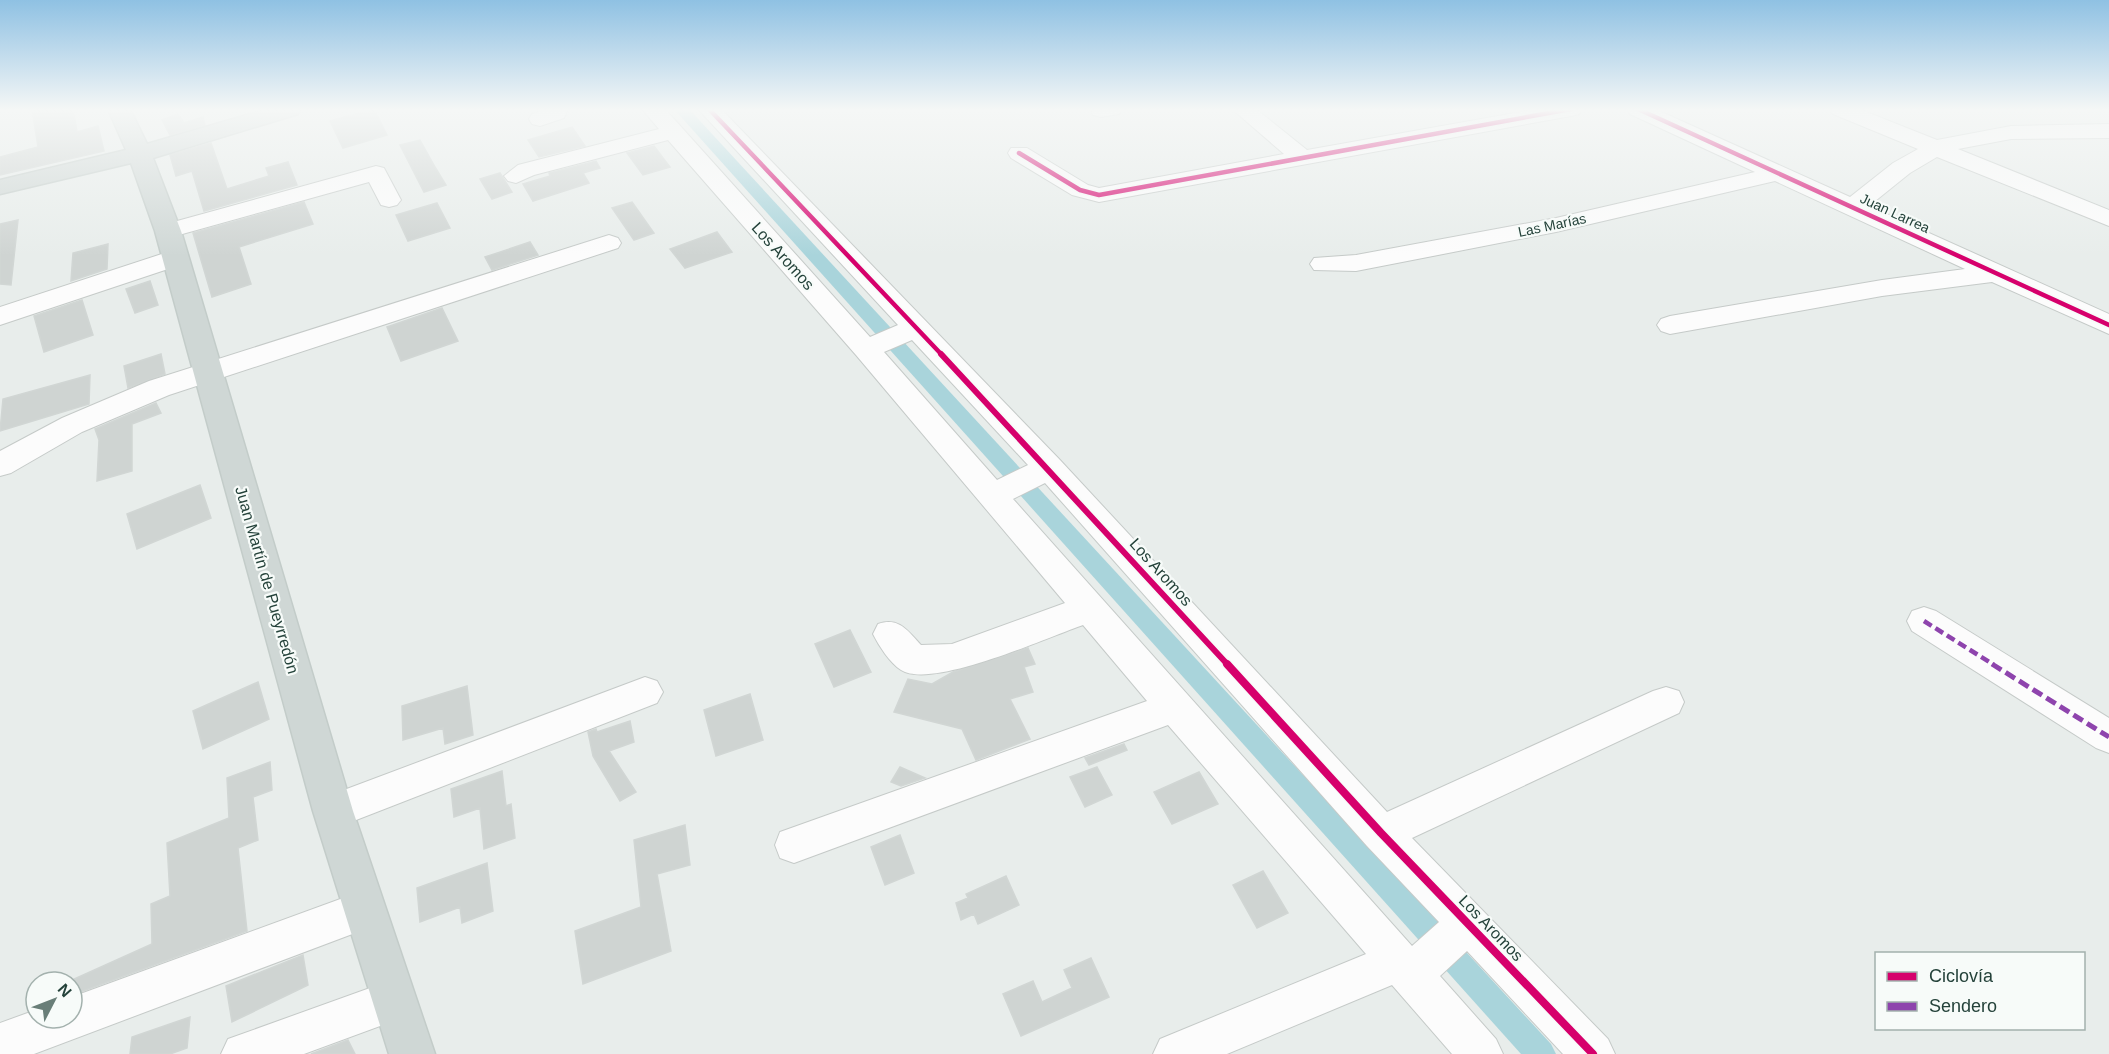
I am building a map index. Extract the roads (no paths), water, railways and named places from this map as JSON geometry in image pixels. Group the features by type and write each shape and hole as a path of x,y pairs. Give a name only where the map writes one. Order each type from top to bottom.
{"main road":[{"path":"0,187 122,158"},
{"name":"Juan Martín de Pueyrredón","path":"141,158 186,293 333,811 412,1054"}],"street":[{"path":"516,176 558,158"},
{"name":"Los Aromos","path":"697,158 866,349 1174,707 1481,1054"},
{"path":"699,161 710,158"},
{"name":"Los Aromos","path":"758,158 1048,468 1381,833 1593,1054"},
{"path":"1028,158 1080,190 1099,195 1308,158"},
{"name":"Juan Larrea","path":"1746,158 2109,326"},
{"path":"1852,207 1916,158"},
{"path":"1961,158 2109,219"},
{"path":"0,315 171,245 376,173 389,200"},
{"name":"Las Marías","path":"1323,264 1356,263 1556,225 1779,173"},
{"path":"0,465 72,425 159,388 609,243"},
{"path":"1670,325 1882,288 1996,273"},
{"path":"866,349 916,328"},
{"path":"993,495 1048,468"},
{"path":"890,634 913,660 952,658 1090,608"},
{"path":"1924,621 2109,737"},
{"path":"333,811 645,692"},
{"path":"1381,833 1666,702"},
{"path":"794,845 1174,707"},
{"path":"0,1045 365,910"},
{"path":"1175,1054 1405,968 1467,923"},
{"path":"243,1054 395,1000"}],"waterway":[{"path":"726,158 1541,1054"}]}
